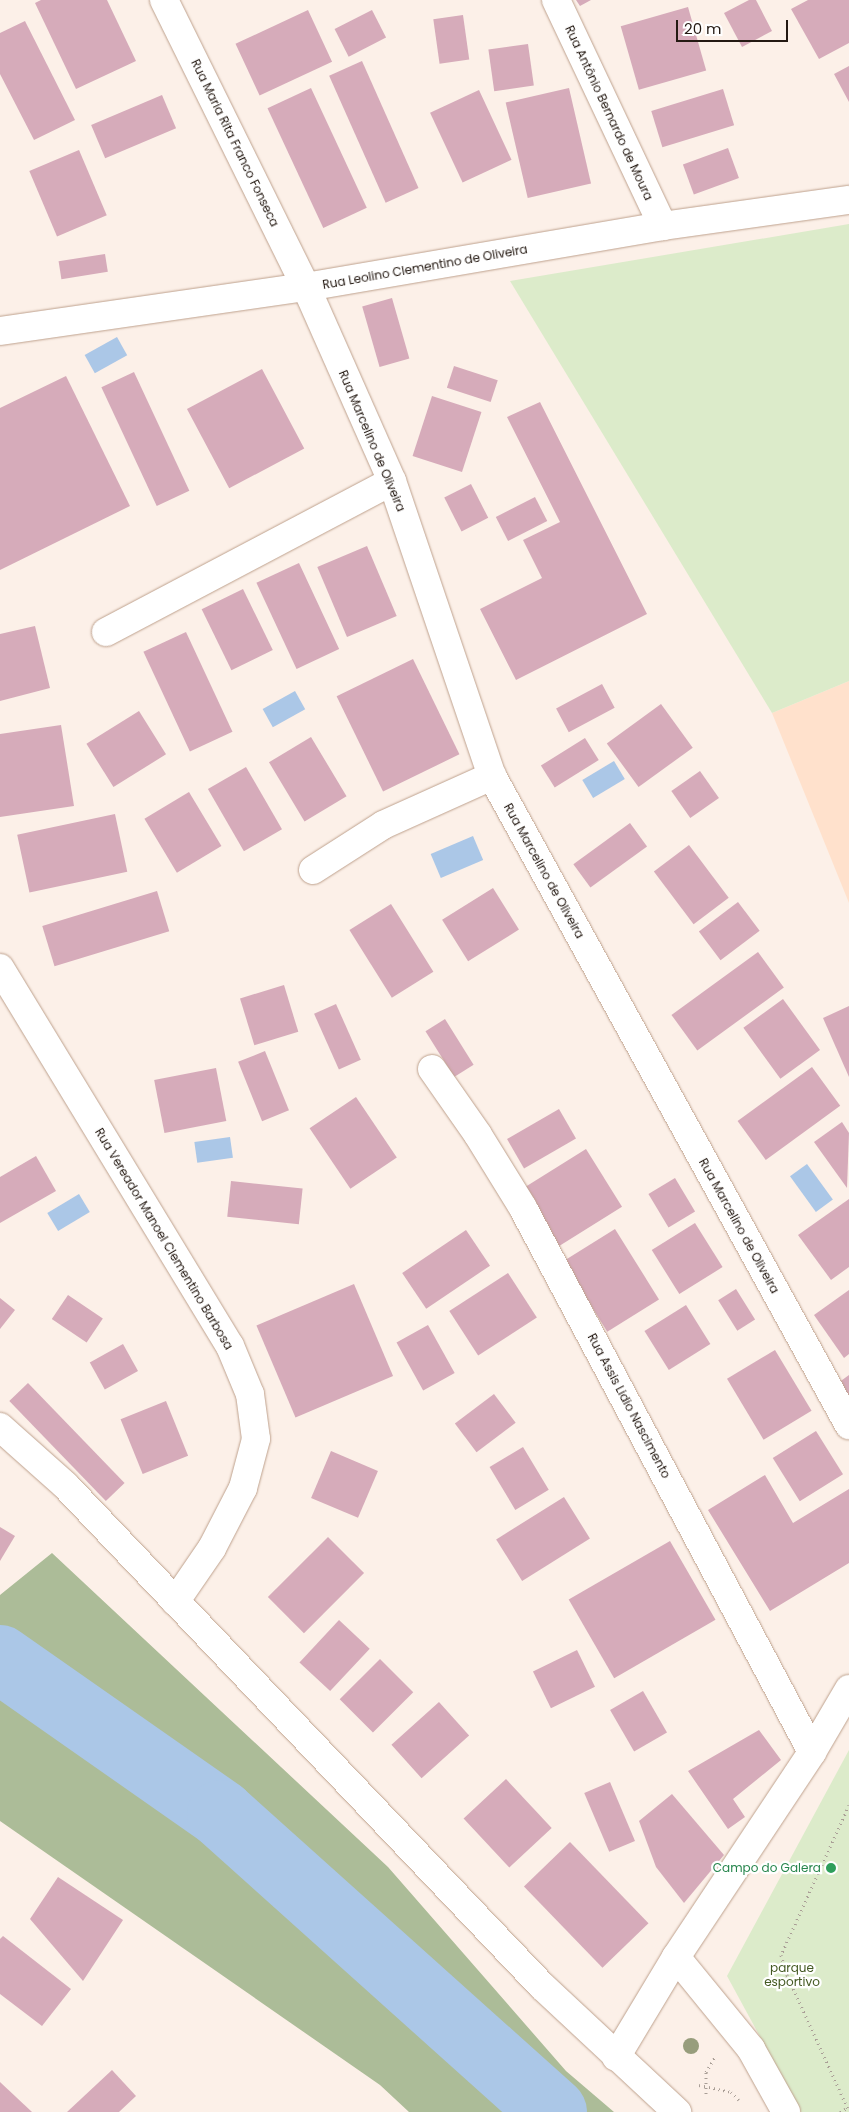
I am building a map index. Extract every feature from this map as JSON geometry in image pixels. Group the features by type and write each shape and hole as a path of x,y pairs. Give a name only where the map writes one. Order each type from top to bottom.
{"street":[{"name":"Rua Maria Rita Franco Fonseca","path":"164,0 306,287"},
{"name":"Rua Antônio Bernardo de Moura","path":"556,0 663,226"},
{"name":"Rua Leolino Clementino de Oliveira","path":"0,331 306,287 663,226 849,200"},
{"name":"Rua Marcelino de Oliveira","path":"306,287 392,481 492,776 849,1425"},
{"path":"106,632 392,481"},
{"path":"313,870 384,825 492,776"},
{"name":"Rua Vereador Manoel Clementino Barbosa","path":"0,968 230,1346 250,1394 256,1439 243,1488 212,1548 175,1602"},
{"name":"Rua Assis Lidio Nascimento","path":"432,1069 478,1134 523,1208 812,1752"},
{"path":"0,1427 65,1485 542,1986 616,2058 677,2112"},
{"path":"616,2058 676,1957 812,1752 849,1689"},
{"path":"676,1957 751,2049 786,2112"}],"path":[{"path":"840,2112 848,2110 786,1975 781,1955 849,1805"},
{"path":"705,2088 706,2072 716,2054"},
{"path":"697,2084 705,2088 731,2092 742,2102"}],"shaded area":[{"path":"849,681 849,903 772,713"}],"green space":[{"path":"849,224 849,681 772,713 510,281"},
{"path":"52,1553 388,1867 566,2071 614,2112 409,2112 380,2085 0,1821 0,1595"},
{"name":"parque esportivo","path":"849,1750 849,2112 801,2112 727,1976"}],"water":[{"path":"117,337 127,355 95,373 85,355"},
{"path":"295,691 305,709 273,727 263,709"},
{"path":"614,761 625,779 593,798 582,780"},
{"path":"473,836 483,860 441,878 431,854"},
{"path":"230,1137 233,1158 197,1163 194,1142"},
{"path":"807,1164 833,1200 816,1212 790,1176"},
{"path":"79,1194 90,1212 58,1231 47,1213"}],"building":[{"path":"41,0 107,0 136,61 76,89 35,3"},
{"path":"576,0 591,0 580,6"},
{"path":"749,0 756,0 772,31 742,47 724,13"},
{"path":"808,0 849,0 849,43 819,59 791,9"},
{"path":"688,7 706,70 639,90 621,26"},
{"path":"308,10 332,62 260,95 235,44"},
{"path":"372,10 386,38 349,57 335,29"},
{"path":"463,15 469,60 440,64 433,19"},
{"path":"25,21 75,120 34,140 0,74 0,33"},
{"path":"528,44 534,86 494,91 488,50"},
{"path":"362,61 419,188 386,203 329,76"},
{"path":"849,66 849,102 834,74"},
{"path":"311,88 367,208 323,228 267,108"},
{"path":"569,88 591,183 528,198 506,103"},
{"path":"723,89 734,125 662,147 651,111"},
{"path":"479,90 512,160 463,183 430,113"},
{"path":"162,95 176,128 105,158 91,125"},
{"path":"728,148 739,178 694,194 683,164"},
{"path":"79,150 107,215 57,236 29,171"},
{"path":"105,254 108,272 61,279 59,261"},
{"path":"392,298 409,359 380,367 362,307"},
{"path":"454,366 498,380 491,402 447,388"},
{"path":"262,369 304,448 229,488 187,409"},
{"path":"134,372 189,491 157,506 101,387"},
{"path":"66,376 130,506 0,570 0,408"},
{"path":"432,396 481,412 462,472 413,456"},
{"path":"540,402 647,614 516,680 480,609 542,578 523,540 560,522 507,417"},
{"path":"471,484 488,518 462,531 444,498"},
{"path":"535,497 547,521 508,541 496,517"},
{"path":"367,546 397,616 347,637 317,567"},
{"path":"299,563 339,649 297,669 256,583"},
{"path":"243,589 273,650 231,670 202,609"},
{"path":"35,626 50,688 0,701 0,634"},
{"path":"186,632 232,732 190,752 143,652"},
{"path":"413,659 459,754 383,792 337,696"},
{"path":"602,684 615,708 569,732 556,708"},
{"path":"661,704 693,748 639,787 607,743"},
{"path":"139,711 166,754 113,787 86,744"},
{"path":"61,725 74,806 0,817 0,734"},
{"path":"311,737 347,796 305,821 269,762"},
{"path":"585,738 599,760 555,788 541,766"},
{"path":"246,767 282,829 244,851 208,789"},
{"path":"700,771 719,798 690,818 671,791"},
{"path":"189,792 221,846 177,873 144,819"},
{"path":"115,814 127,872 29,893 17,835"},
{"path":"630,823 647,846 590,888 573,864"},
{"path":"689,845 729,898 694,924 654,871"},
{"path":"493,888 519,930 468,961 442,920"},
{"path":"157,891 169,931 55,966 42,926"},
{"path":"738,902 760,931 721,960 699,931"},
{"path":"391,904 433,972 392,998 349,930"},
{"path":"758,952 784,988 697,1050 671,1015"},
{"path":"284,985 298,1032 254,1045 240,998"},
{"path":"783,999 820,1050 780,1079 743,1028"},
{"path":"336,1004 361,1060 339,1069 314,1014"},
{"path":"849,1006 849,1077 823,1018"},
{"path":"445,1019 474,1065 454,1077 425,1031"},
{"path":"265,1051 289,1110 262,1121 238,1062"},
{"path":"812,1067 840,1106 766,1160 738,1121"},
{"path":"216,1068 226,1121 164,1133 154,1080"},
{"path":"356,1097 397,1158 350,1189 310,1128"},
{"path":"559,1109 576,1138 524,1168 507,1139"},
{"path":"842,1122 849,1133 847,1188 814,1142"},
{"path":"586,1149 622,1207 558,1246 522,1189"},
{"path":"36,1156 56,1191 0,1223 0,1177"},
{"path":"675,1178 695,1211 669,1227 648,1194"},
{"path":"231,1181 303,1189 299,1224 227,1217"},
{"path":"849,1199 849,1267 831,1280 798,1235"},
{"path":"695,1223 723,1267 679,1294 652,1250"},
{"path":"615,1229 659,1299 607,1332 563,1261"},
{"path":"466,1230 490,1266 426,1309 402,1273"},
{"path":"508,1273 537,1317 478,1356 449,1311"},
{"path":"354,1284 393,1376 295,1417 256,1325"},
{"path":"736,1289 755,1320 737,1331 718,1300"},
{"path":"849,1290 849,1354 844,1358 814,1315"},
{"path":"68,1295 103,1318 87,1343 52,1319"},
{"path":"0,1298 15,1310 0,1329"},
{"path":"686,1305 710,1344 669,1370 644,1331"},
{"path":"428,1325 455,1373 423,1391 397,1342"},
{"path":"123,1344 138,1371 105,1390 90,1362"},
{"path":"775,1350 812,1411 764,1440 727,1379"},
{"path":"849,1375 849,1397 838,1383"},
{"path":"28,1383 125,1483 106,1501 9,1401"},
{"path":"494,1394 516,1423 477,1452 455,1423"},
{"path":"166,1401 188,1456 143,1474 121,1419"},
{"path":"816,1431 843,1474 800,1501 773,1458"},
{"path":"523,1447 549,1490 515,1510 490,1467"},
{"path":"331,1451 378,1471 358,1518 311,1498"},
{"path":"765,1475 793,1523 849,1489 849,1563 770,1611 708,1510"},
{"path":"564,1497 590,1539 522,1581 496,1539"},
{"path":"0,1527 15,1536 0,1561"},
{"path":"328,1537 364,1573 304,1633 268,1597"},
{"path":"670,1541 716,1620 614,1678 569,1600"},
{"path":"339,1620 370,1649 330,1691 299,1662"},
{"path":"577,1650 595,1687 551,1708 533,1671"},
{"path":"380,1659 413,1692 373,1733 340,1699"},
{"path":"643,1691 667,1733 634,1752 610,1710"},
{"path":"439,1702 469,1735 422,1778 391,1745"},
{"path":"759,1730 781,1760 733,1799 745,1817 728,1829 688,1771"},
{"path":"506,1779 552,1828 509,1868 464,1819"},
{"path":"610,1782 635,1841 609,1852 584,1793"},
{"path":"672,1794 724,1855 684,1903 656,1867 639,1821"},
{"path":"570,1842 648,1923 602,1968 524,1886"},
{"path":"58,1877 123,1920 83,1981 30,1919"},
{"path":"3,1936 71,1989 42,2026 0,1994 0,1939"},
{"path":"112,2070 136,2096 119,2112 67,2112"},
{"path":"0,2082 32,2112 0,2112"}],"waterway":[{"path":"0,1659 221,1814 553,2112"}],"place":[{"name":"Campo do Galera","path":"831,1868"}]}
